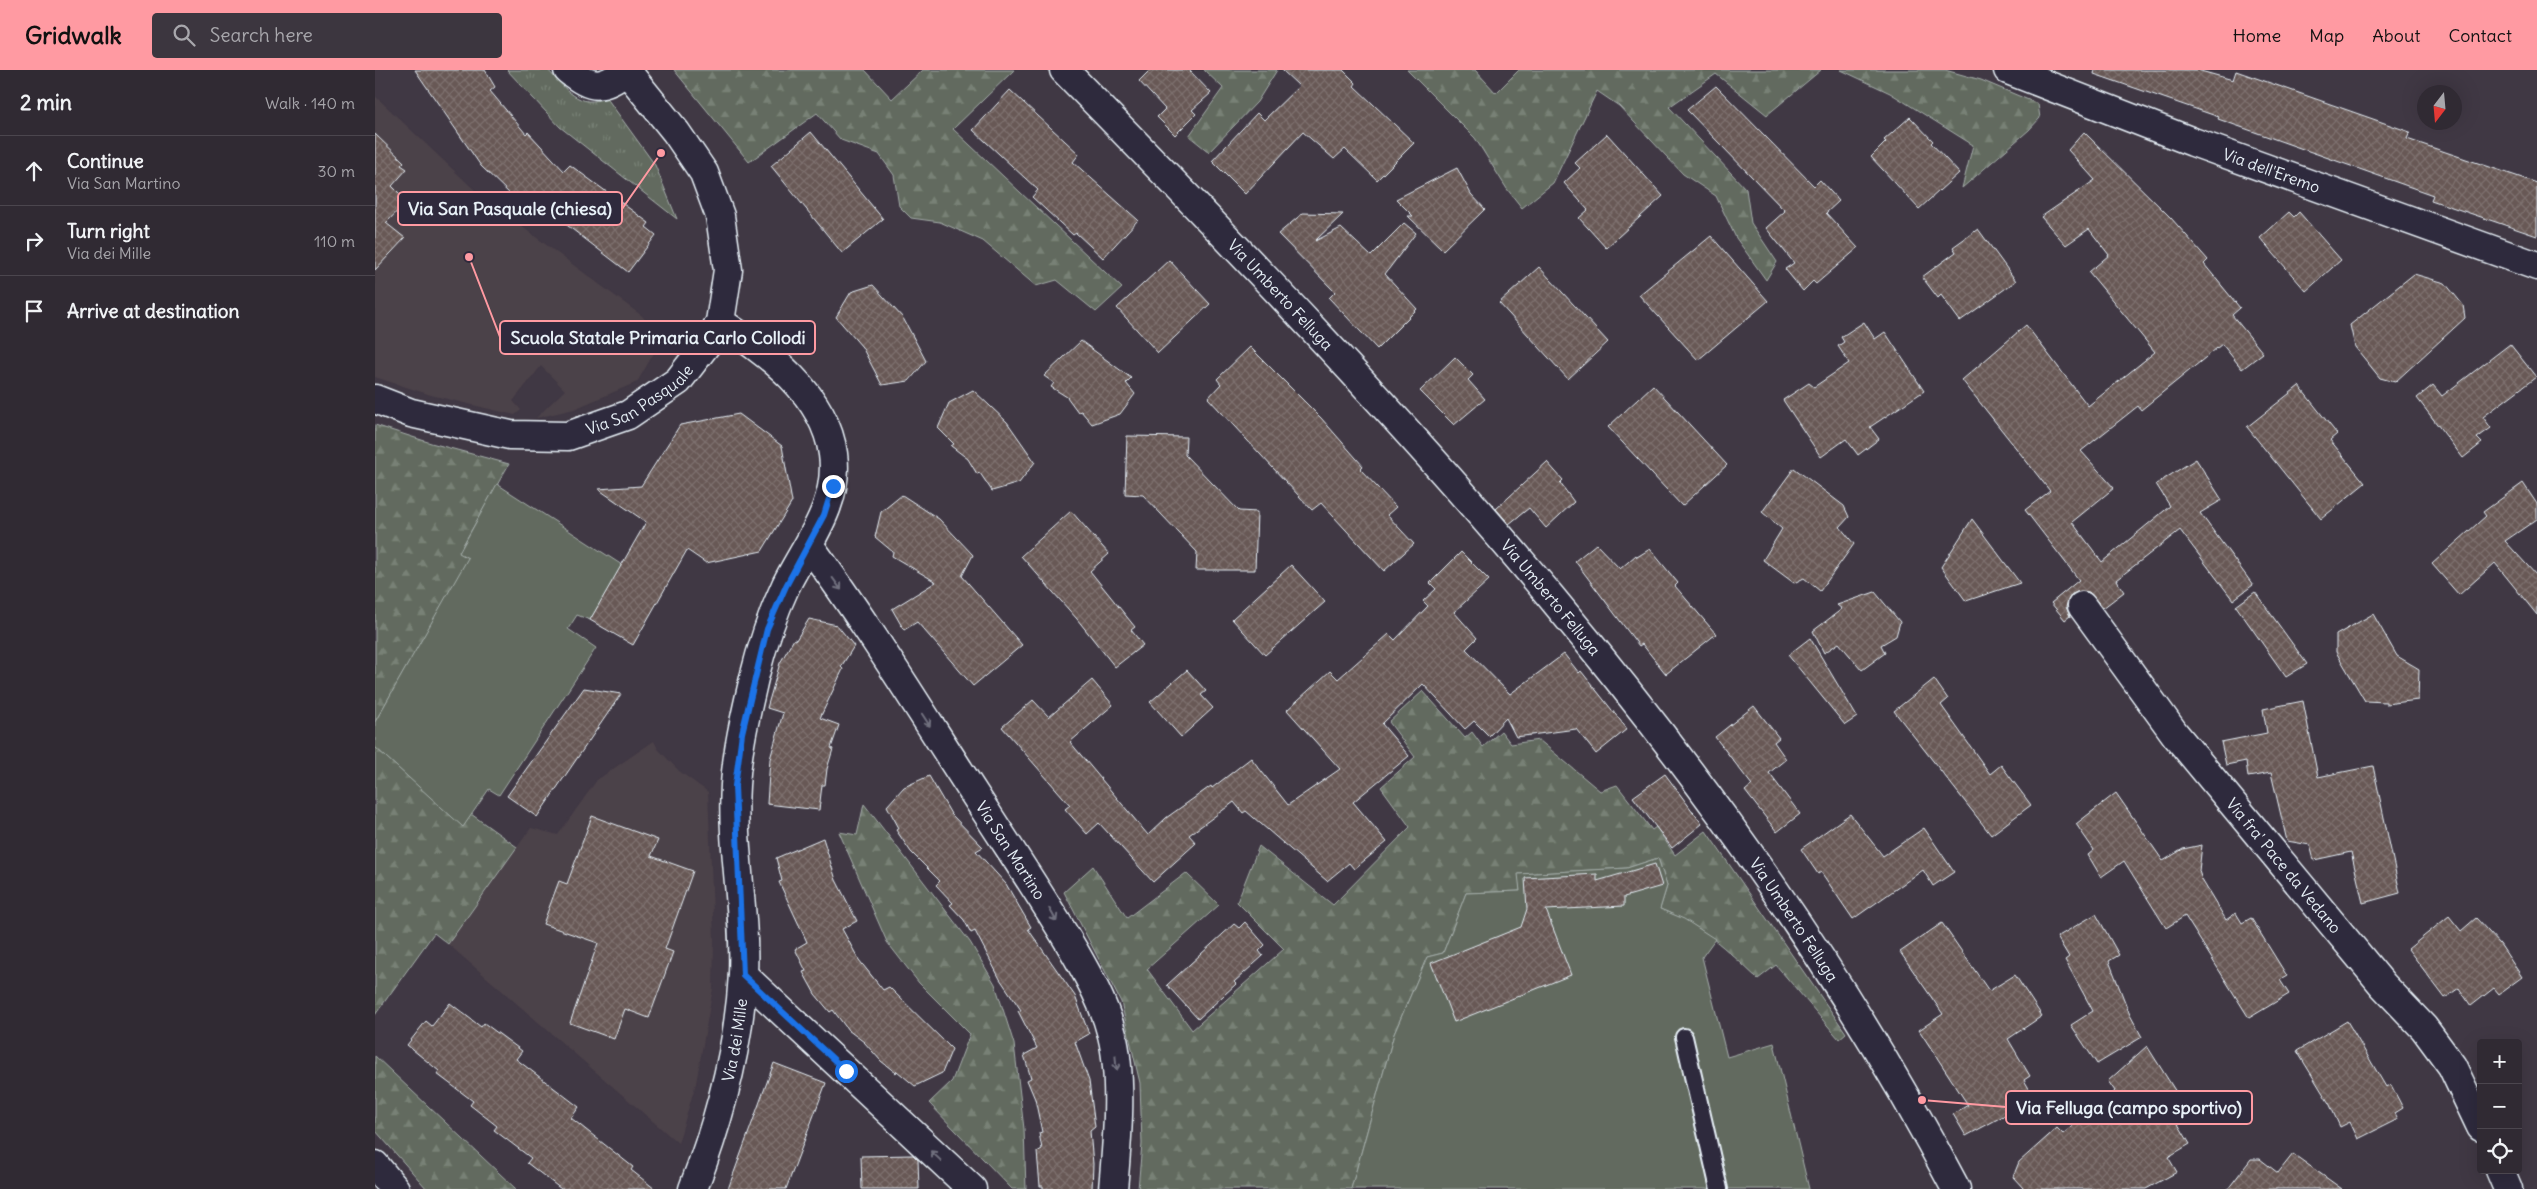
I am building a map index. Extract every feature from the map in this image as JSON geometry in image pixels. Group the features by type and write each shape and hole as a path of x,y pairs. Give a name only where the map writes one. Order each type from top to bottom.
{"street":[{"path":"568,70 586,84 601,85 609,83 626,70"},
{"name":"Via San Pasquale","path":"375,399 411,412 510,434 568,436 628,415 678,381 709,341 720,322 728,270 720,216 704,173 676,132 626,70"},
{"name":"Via Umberto Felluga","path":"1063,70 1368,388 1471,503 1576,628 1673,752 1789,912 1831,975 1956,1184"},
{"name":"Via dell'Eremo","path":"2008,70 2193,142 2537,266"},
{"path":"2061,70 2080,99"},
{"name":"Via dei Mille","path":"693,1189 708,1150 732,1069 743,975 735,786 742,733 767,629 786,586 824,515 833,486 833,453 823,424 803,389 755,344 720,322"},
{"name":"Via San Martino","path":"809,545 852,603 913,701 1040,893 1097,992 1111,1034 1117,1068 1118,1142 1113,1189"},
{"name":"Via fra' Pace da Vedano","path":"2082,606 2175,734 2383,985 2424,1028 2452,1066 2477,1119"},
{"path":"743,975 972,1189"},
{"path":"375,1165 395,1189"},
{"path":"2502,1174 2508,1189"}],"lane":[{"path":"1683,1037 1719,1189"}],"shaded area":[{"path":"375,96 483,198 642,316 653,329 658,346 637,382 574,409 536,418 565,390 541,366 513,401 521,410 515,415 431,395 375,377"},
{"path":"654,741 658,749 679,771 708,792 714,940 713,988 696,1083 678,1143 448,944 531,828 558,835 597,780"}],"green space":[{"path":"507,70 548,70 567,90 580,99 597,101 606,97 655,165 677,219 560,127"},
{"path":"674,70 865,70 892,99 923,70 1014,70 953,129 1122,288 1096,312 1057,280 1036,286 983,241 940,222 911,218 899,206 894,175 879,154 841,140 817,113 749,162"},
{"path":"1204,70 1277,70 1257,102 1209,152 1189,136 1223,88"},
{"path":"1407,70 1475,70 1496,93 1519,70 1821,70 1767,115 1716,74 1669,107 1746,189 1751,223 1777,262 1766,280 1736,238 1716,196 1683,174 1619,106 1597,91 1553,183 1522,208 1507,189 1475,138"},
{"path":"1841,70 1945,70 1981,80 2038,104 2040,118 2029,130 1962,188 1973,145 1890,93"},
{"path":"375,425 431,443 509,464 459,552 469,558 375,722"},
{"path":"497,484 622,565 590,620 577,615 568,629 596,648 499,795 489,789 463,827 375,747 375,722 468,558 459,553"},
{"path":"1423,691 1465,738 1472,732 1483,747 1501,731 1511,744 1539,740 1600,791 1617,785 1652,830 1656,827 1675,855 1706,831 1846,1033 1839,1039 1776,965 1758,979 1701,930 1660,909 1667,886 1658,858 1627,868 1519,874 1520,891 1466,893 1443,953 1427,957 1394,1034 1351,1189 1138,1189 1142,1144 1140,1083 1121,1002 1064,892 1093,866 1127,918 1186,873 1219,905 1147,969 1192,1030 1284,949 1237,902 1259,846 1333,905 1410,827 1381,787 1415,757 1389,722"},
{"path":"375,747 463,826 471,814 517,847 448,944 434,933 375,1015"},
{"path":"864,804 970,942 995,984 1014,1044 1024,1129 1026,1189 1012,1189 929,1103 952,1081 970,1034 919,983 887,942 839,832 857,835"},
{"path":"1658,858 1667,886 1660,909 1684,919 1715,939 1702,957 1727,1057 1774,1043 1809,1189 1351,1189 1394,1034 1427,957 1443,953 1466,893 1520,891 1518,874 1627,868"},
{"path":"375,1056 516,1189 427,1189 375,1130"}],"building":[{"path":"415,70 485,70 495,87 490,91 526,134 528,132 564,171 570,165 649,223 646,227 656,235 628,272 542,206 536,213 514,194 512,196 481,166"},
{"path":"1150,70 1189,70 1211,93 1192,110 1196,114 1175,135 1157,117 1165,109 1139,81"},
{"path":"1282,70 1343,70 1356,83 1354,86 1414,143 1377,180 1345,149 1334,159 1303,132 1245,194 1212,161 1257,113 1264,120 1299,86"},
{"path":"2095,70 2197,70 2233,80 2236,71 2410,132 2407,139 2537,183 2537,236 2431,200 2433,195 2218,119 2219,117 2094,74"},
{"path":"1716,86 1814,186 1820,180 1839,201 1826,213 1858,248 1816,284 1813,281 1803,291 1785,269 1794,263 1766,228 1785,211 1687,110"},
{"path":"1010,90 1079,154 1073,162 1138,220 1103,258 1076,233 1073,235 1032,197 1038,190 973,130"},
{"path":"1910,117 1933,141 1931,143 1959,173 1919,209 1871,157 1886,142 1884,140"},
{"path":"811,132 883,219 842,253 771,166"},
{"path":"2084,132 2171,218 2208,260 2204,264 2240,308 2232,315 2263,353 2242,369 2222,344 2141,410 2138,406 2081,451 2114,488 2072,522 2102,562 2170,506 2156,484 2196,459 2222,500 2200,513 2253,585 2233,600 2180,530 2116,580 2124,592 2103,608 2089,592 2080,591 2072,594 2066,607 2070,616 2065,620 2051,603 2079,580 2025,510 2050,491 1962,380 2026,325 2088,406 2155,352 2089,272 2109,255 2089,229 2066,245 2041,217 2095,180 2068,150"},
{"path":"375,134 404,162 401,165 407,169 392,186 407,201 386,223 405,238 375,270"},
{"path":"1607,134 1663,196 1606,248 1579,218 1588,210 1564,183 1580,168 1575,163"},
{"path":"1457,168 1471,194 1485,209 1443,250 1408,216 1413,216 1396,199"},
{"path":"2289,212 2294,217 2299,212 2341,260 2306,291 2260,238"},
{"path":"1303,213 1343,214 1315,241 1341,228 1371,256 1404,223 1416,233 1385,274 1417,309 1377,349 1329,298 1335,292 1278,234"},
{"path":"1978,229 2016,281 1960,321 1941,295 1938,298 1922,277 1956,252 1953,247"},
{"path":"1711,236 1768,301 1698,360 1639,295"},
{"path":"1169,260 1210,304 1158,353 1117,308"},
{"path":"1539,267 1608,342 1568,379 1499,303"},
{"path":"2414,274 2445,283 2463,305 2465,318 2395,382 2380,378 2355,347 2350,325"},
{"path":"873,285 903,318 926,361 909,381 882,385 862,347 836,317 851,292"},
{"path":"1864,322 1875,339 1885,332 1924,391 1870,427 1879,439 1858,455 1846,439 1821,457 1783,400 1809,383 1814,387 1849,363 1838,346 1844,342 1841,337"},
{"path":"1081,341 1131,378 1126,383 1135,394 1120,414 1092,424 1081,411 1078,412 1067,397 1051,387 1054,383 1044,376"},
{"path":"2510,344 2536,377 2483,417 2491,428 2477,438 2482,443 2463,458 2417,398 2433,385 2442,396"},
{"path":"1250,347 1321,418 1363,466 1360,469 1396,507 1387,515 1414,544 1384,571 1321,503 1312,510 1208,398 1221,384 1217,379"},
{"path":"1455,357 1473,375 1468,380 1485,399 1454,425 1420,391"},
{"path":"1653,385 1727,465 1682,506 1608,427"},
{"path":"2299,386 2337,434 2330,440 2365,483 2321,519 2247,427"},
{"path":"973,390 1007,422 1035,462 1019,483 992,491 980,473 977,474 968,459 951,446 954,444 938,428 949,403"},
{"path":"739,414 782,446 792,502 762,551 706,563 687,550 633,645 590,620 646,522 598,489 641,486 680,425"},
{"path":"1127,436 1186,437 1185,455 1239,511 1257,512 1255,570 1196,570 1197,552 1143,495 1125,494"},
{"path":"1547,462 1563,480 1560,483 1574,502 1546,528 1529,508 1509,524 1496,509"},
{"path":"1794,468 1844,506 1849,517 1840,527 1854,544 1820,591 1804,578 1794,583 1763,560 1782,529 1762,512"},
{"path":"2523,483 2537,504 2537,519 2505,541 2537,576 2537,615 2495,563 2459,595 2432,564 2486,516 2483,512"},
{"path":"902,495 939,519 973,555 962,576 1022,645 973,686 917,622 904,630 892,609 936,582 892,556 893,552 875,537 881,512"},
{"path":"1071,511 1109,554 1090,571 1135,627 1131,630 1143,645 1115,667 1077,619 1021,556"},
{"path":"1972,519 2020,583 1966,601 1941,567"},
{"path":"1596,544 1620,569 1636,555 1637,557 1650,549 1678,583 1675,586 1716,634 1666,674 1642,644 1639,646 1575,561"},
{"path":"1461,552 1489,580 1454,612 1477,638 1466,649 1510,694 1564,654 1579,673 1581,671 1627,729 1596,754 1576,729 1516,737 1506,718 1489,736 1474,721 1465,729 1423,684 1382,724 1409,756 1353,802 1387,842 1354,869 1349,863 1327,881 1246,811 1243,813 1234,802 1189,835 1196,843 1153,882 1099,823 1087,834 1065,809 1070,805 1002,727 1033,700 1049,717 1092,680 1113,705 1070,742 1148,835 1166,818 1211,786 1212,788 1251,758 1288,805 1340,769 1287,710 1330,671 1338,679 1389,634 1395,640 1428,606 1423,601 1436,589 1430,583"},
{"path":"1291,565 1325,602 1265,655 1232,619"},
{"path":"1875,592 1900,622 1896,636 1881,645 1885,653 1862,670 1839,643 1824,653 1813,631 1842,609 1837,605"},
{"path":"2255,592 2307,664 2286,677 2236,606"},
{"path":"2373,614 2397,656 2419,669 2418,700 2386,704 2386,702 2365,701 2336,652 2336,635"},
{"path":"809,619 837,625 854,646 841,667 843,669 820,718 839,725 831,748 833,749 827,769 825,785 822,785 819,810 767,804 770,759 783,713 767,708 780,663 794,639 796,640"},
{"path":"1810,638 1857,717 1845,725 1788,655"},
{"path":"1187,670 1206,691 1201,695 1213,708 1181,737 1150,702"},
{"path":"1934,679 1948,699 1941,705 1990,774 2001,765 2031,805 1991,835 1894,711"},
{"path":"584,688 621,694 537,817 507,796"},
{"path":"2303,701 2318,777 2373,766 2400,893 2363,903 2351,852 2314,860 2310,845 2287,841 2271,773 2248,777 2246,761 2226,765 2221,742 2267,733 2263,709"},
{"path":"1754,706 1779,738 1774,742 1786,759 1769,773 1800,814 1777,832 1745,791 1752,785 1715,737"},
{"path":"1665,774 1702,824 1672,848 1633,797"},
{"path":"929,776 951,814 983,847 976,851 1006,884 1031,927 1028,929 1075,996 1089,1034 1075,1042 1089,1081 1095,1127 1090,1131 1093,1164 1092,1189 1043,1189 1043,1186 1040,1186 1037,1152 1042,1149 1039,1133 1042,1132 1035,1099 1027,1080 1031,1078 1024,1055 1037,1048 1018,1011 1021,1010 1000,979 975,931 971,933 964,920 950,905 953,903 936,885 940,881 911,852 896,830 899,828 887,806 904,787"},
{"path":"2116,793 2163,861 2183,849 2202,845 2199,871 2202,880 2226,920 2236,913 2242,923 2251,918 2287,976 2280,980 2289,994 2249,1018 2185,916 2166,928 2124,861 2101,877 2088,855 2094,850 2076,824"},
{"path":"1850,814 1883,856 1924,828 1954,872 1933,886 1923,870 1853,919 1821,872 1818,874 1801,849"},
{"path":"592,816 658,840 651,856 693,871 665,949 673,952 649,1018 625,1009 614,1039 570,1023 598,943 543,924 559,881 567,884"},
{"path":"823,838 836,880 857,921 842,929 859,960 883,990 889,987 952,1049 942,1073 915,1086 881,1061 864,1042 848,1030 833,1010 830,1012 815,994 803,972 806,971 795,949 807,942 779,882 782,881 776,858"},
{"path":"1655,864 1662,886 1624,897 1624,906 1546,910 1571,975 1454,1022 1431,963 1521,927 1527,909 1525,878 1597,874 1597,881"},
{"path":"2096,914 2119,955 2109,961 2130,1015 2142,1037 2097,1064 2071,1025 2093,1011 2065,960 2069,957 2057,937"},
{"path":"2449,916 2461,931 2476,918 2500,944 2522,977 2499,994 2494,988 2471,1006 2459,988 2445,998 2408,949"},
{"path":"1245,922 1265,945 1259,951 1263,956 1234,982 1236,984 1198,1019 1167,985 1234,924 1239,928"},
{"path":"1942,923 1989,991 2015,975 2042,1016 2008,1039 2030,1076 2024,1080 2035,1099 1966,1136 1953,1114 1968,1105 1919,1030 1943,1014 1900,952"},
{"path":"450,1003 481,1027 484,1023 522,1051 516,1059 579,1107 571,1118 633,1167 631,1170 655,1189 561,1189 527,1163 531,1158 494,1130 497,1126 470,1105 473,1101 437,1074 439,1071 407,1045 426,1021 432,1026"},
{"path":"2347,1021 2386,1087 2391,1085 2403,1108 2395,1113 2398,1119 2358,1139 2350,1122 2340,1127 2330,1105 2297,1051"},
{"path":"2147,1046 2176,1092 2163,1099 2190,1144 2168,1157 2177,1172 2146,1189 2024,1189 2013,1177 2019,1162 2057,1128 2063,1134 2076,1123 2079,1125 2115,1091 2108,1081"},
{"path":"774,1063 826,1083 786,1189 728,1189"},
{"path":"2293,1154 2342,1189 2228,1189 2251,1159 2260,1159 2278,1173"},
{"path":"913,1155 918,1160 919,1189 862,1189 861,1156"}],"place":[{"name":"Via San Pasquale (chiesa)","path":"661,153"},
{"name":"Scuola Statale Primaria Carlo Collodi","path":"469,257"},
{"name":"Via Felluga (campo sportivo)","path":"1922,1100"}],"route":[{"path":"833,486 824,515 786,586 767,629 742,733 735,786 736,834 743,975 846,1071"}]}
